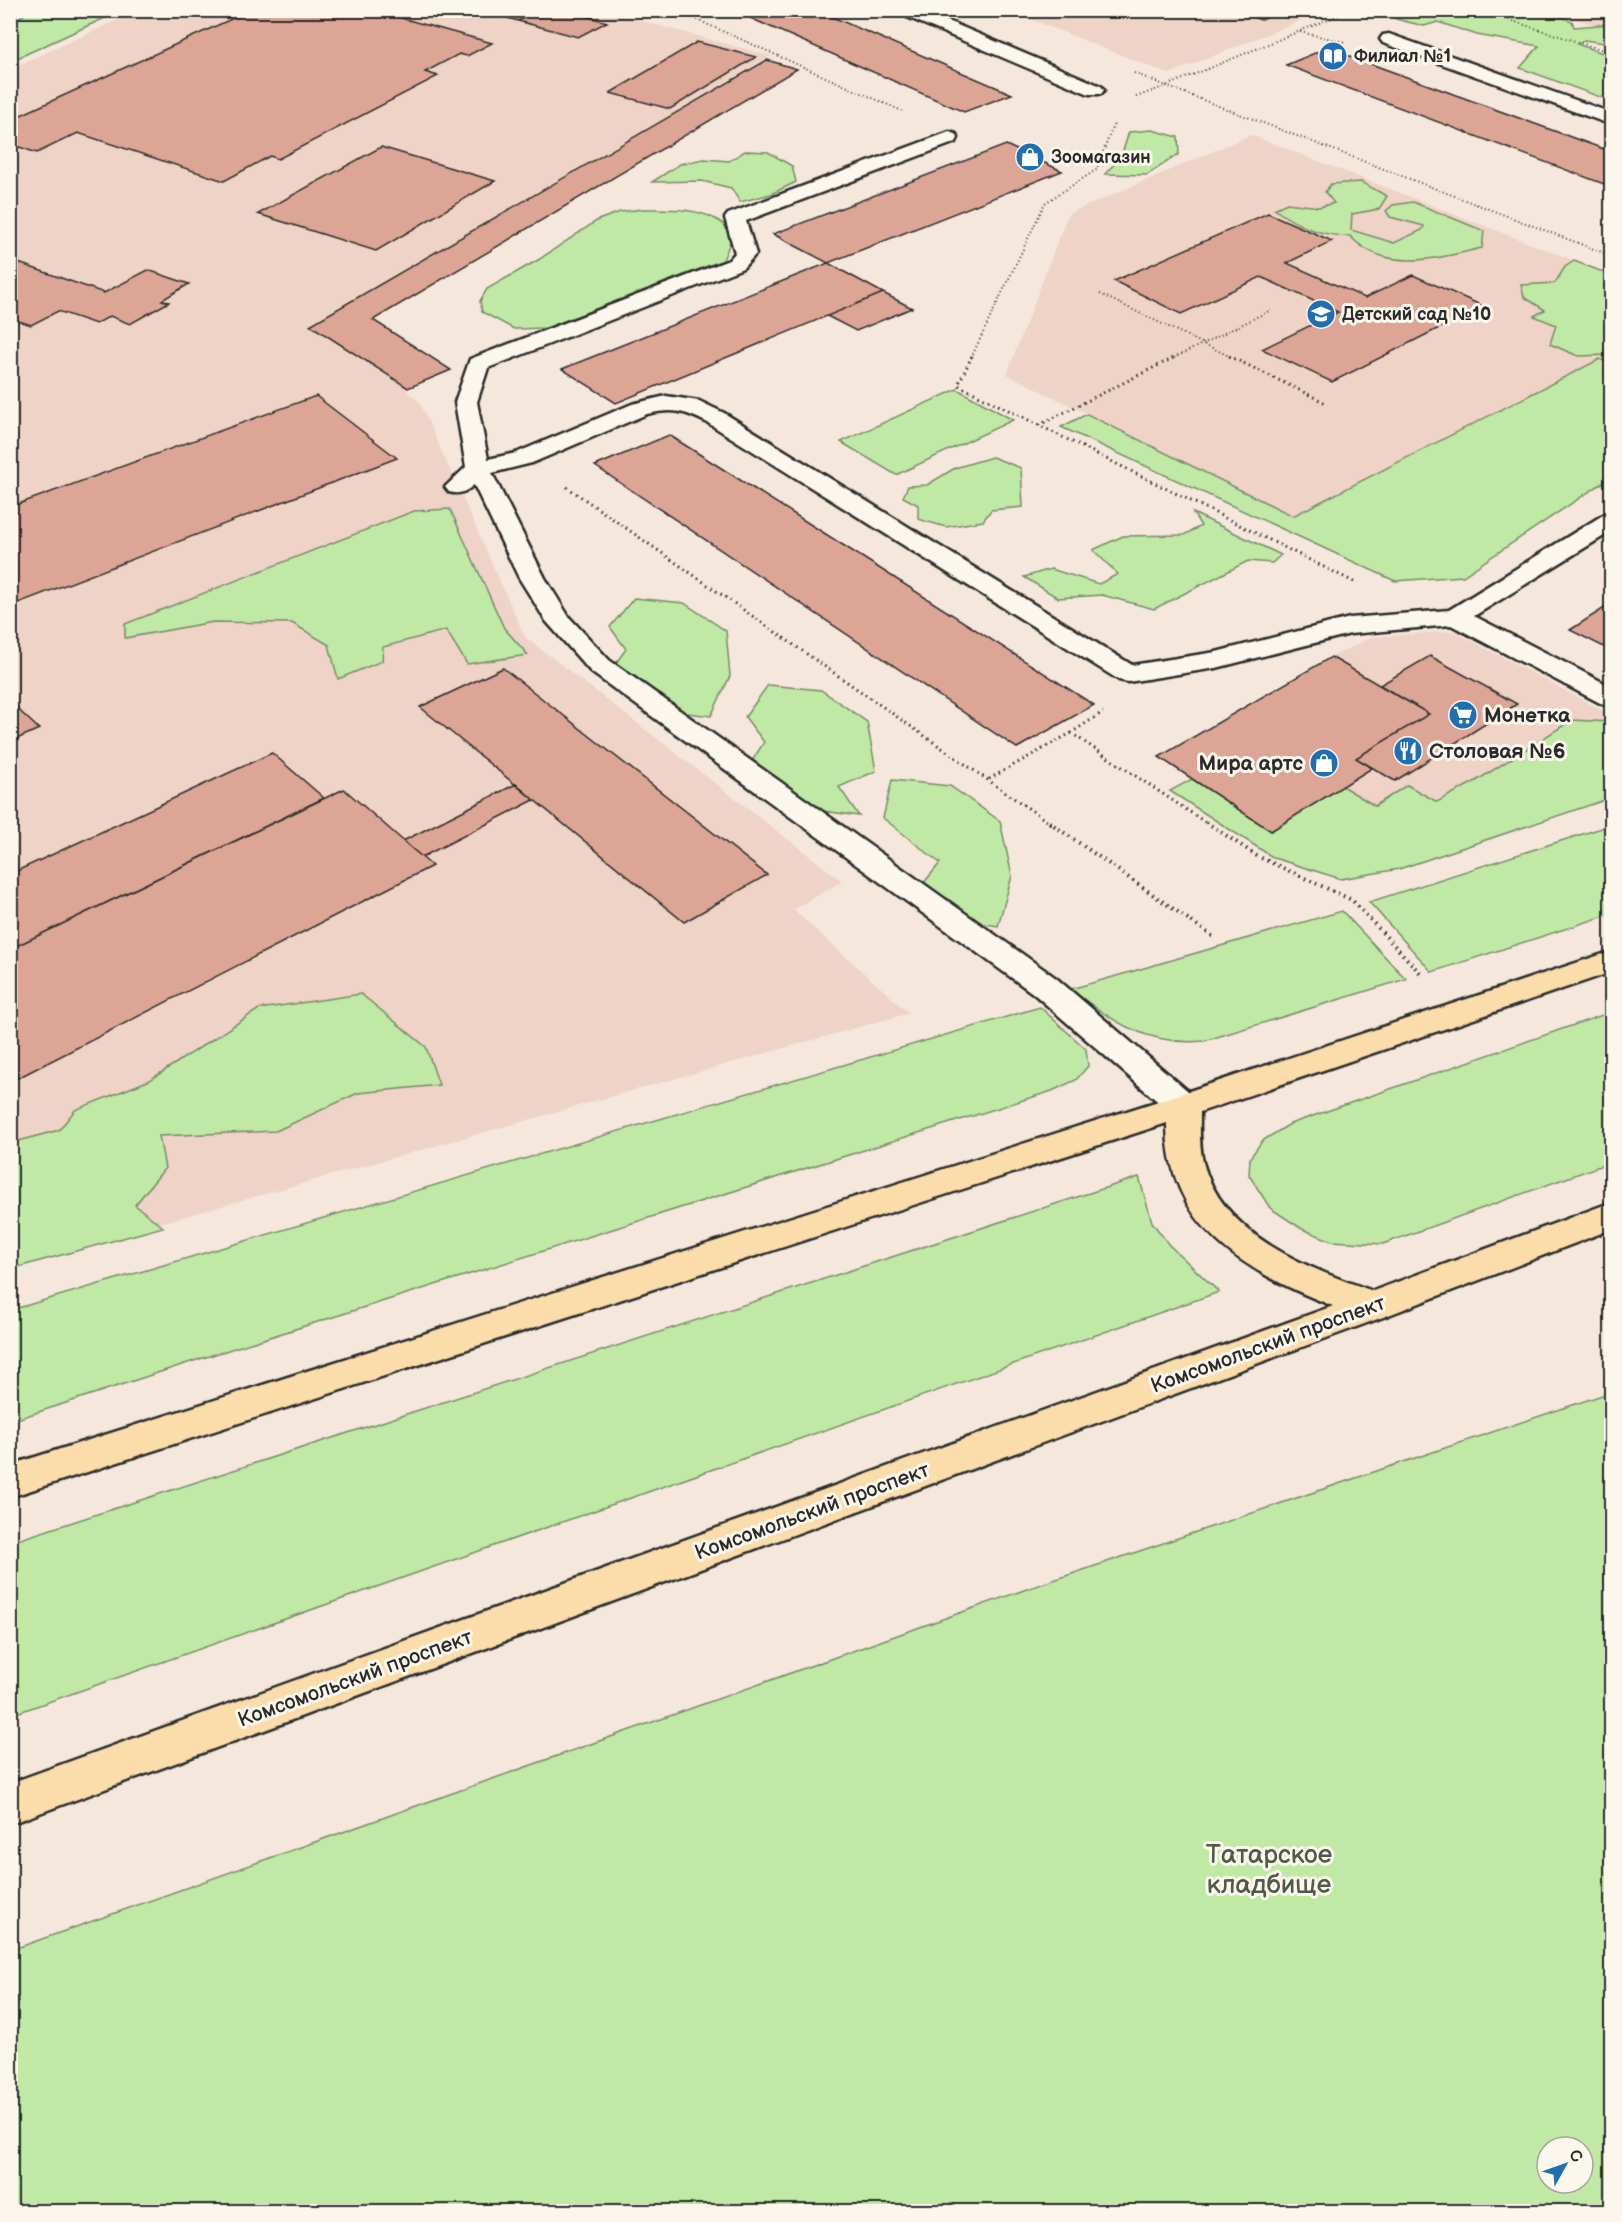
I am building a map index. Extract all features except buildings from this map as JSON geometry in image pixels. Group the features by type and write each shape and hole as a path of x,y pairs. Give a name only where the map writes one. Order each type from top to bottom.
{"main road":[{"path":"10,1481 1183,1105 1611,961"},
{"path":"1183,1105 1187,1164 1206,1209 1251,1253 1302,1281 1373,1306"},
{"name":"Комсомольский проспект","path":"10,1804 1373,1306 1611,1215"}],"lane":[{"path":"906,10 1095,90"},
{"path":"1389,39 1611,120"},
{"path":"949,138 735,218 746,254 736,264 478,364 466,402 478,469 532,578 559,621 600,666 1045,986 1183,1105"},
{"path":"457,487 478,469 524,458 640,409 666,403 691,406 726,424 1128,674 1216,660 1350,626 1455,617 1611,520"},
{"path":"1455,617 1611,698"}],"path":[{"path":"675,10 907,113"},
{"path":"1134,98 1351,10"},
{"path":"1478,10 1611,53"},
{"path":"1134,73 1611,256"},
{"path":"1115,121 1096,170 1045,202 958,385 1356,583"},
{"path":"1100,294 1328,404"},
{"path":"1038,425 1271,310"},
{"path":"524,458 1215,938"},
{"path":"989,779 1071,733 1110,707 1128,674"},
{"path":"1071,733 1257,856 1352,900 1422,975"}],"shaded area":[{"path":"140,10 605,11 771,56 311,325 408,388 407,392 419,401 525,637 842,881 793,910 909,1013 11,1265 10,69"},
{"path":"1010,11 1324,11 1169,74"},
{"path":"1554,11 1611,11 1611,31"},
{"name":"Детский сад №10","path":"1251,135 1611,275 1611,354 1293,516 1007,374 1068,214"},
{"path":"1453,631 1611,715 1611,722 1605,720 1437,802 1407,785 1375,806 1342,786 1372,768 1395,781 1517,704 1430,656 1380,685 1331,657 1372,637"}],"green space":[{"path":"30,11 120,11 11,61 11,22"},
{"path":"1389,11 1465,11 1506,17 1497,11 1544,11 1572,21 1574,27 1611,24 1611,44 1584,40 1577,44 1611,56 1611,101 1520,68 1539,46 1477,35 1438,22 1424,26 1396,19"},
{"path":"1152,130 1178,137 1179,154 1147,175 1105,174 1121,157 1129,132"},
{"path":"745,151 768,152 792,166 796,182 771,194 740,202 731,188 702,181 652,182 680,164 704,159 729,161"},
{"path":"1361,182 1387,196 1379,209 1352,214 1351,230 1394,243 1422,230 1424,226 1390,217 1386,211 1393,205 1413,202 1484,231 1482,248 1431,259 1396,259 1364,248 1350,236 1339,236 1310,229 1274,209 1287,203 1319,207 1334,203 1325,192 1331,184"},
{"path":"642,209 694,212 722,223 727,228 731,240 723,260 546,328 514,329 482,312 480,301 487,289 538,260 598,220 620,212"},
{"path":"1574,261 1611,275 1612,354 1578,356 1550,344 1556,325 1534,316 1545,310 1524,297 1521,285 1555,283 1565,267"},
{"path":"1600,359 1611,364 1611,477 1463,576 1395,581 1061,427 1087,414 1293,516"},
{"path":"957,389 1013,420 896,475 841,442"},
{"path":"992,457 1021,468 1023,507 991,510 983,521 946,527 918,519 918,505 903,497 908,486 927,485 955,468"},
{"path":"450,509 504,628 528,655 467,664 446,630 383,647 382,661 338,679 329,645 292,623 213,622 125,638 125,624 414,511"},
{"path":"1193,513 1281,555 1272,563 1248,561 1154,609 1102,595 1058,598 1024,577 1051,569 1099,584 1118,574 1093,550 1123,536 1184,535 1201,526"},
{"path":"634,598 684,603 726,631 730,676 711,716 671,711 613,667 626,649 610,627"},
{"path":"768,685 821,690 867,722 876,771 839,787 859,816 816,810 752,761 764,742 745,717"},
{"path":"1572,720 1611,722 1611,798 1399,869 1341,879 1274,858 1170,791 1192,779 1271,830 1342,786 1375,806 1407,785 1437,802 1476,781"},
{"path":"892,780 950,786 1000,821 1012,876 998,926 953,919 919,889 940,863 883,818"},
{"path":"1611,825 1611,914 1432,972 1369,902"},
{"path":"1342,911 1406,979 1204,1041 1184,1042 1165,1040 1132,1029 1101,1012 1071,989"},
{"path":"361,994 426,1047 439,1085 358,1093 276,1131 159,1136 165,1168 135,1205 163,1227 11,1269 11,1143 59,1130 75,1110 150,1080 259,1009"},
{"path":"1040,1007 1086,1049 1088,1066 1076,1080 1052,1091 206,1357 11,1421 11,1310"},
{"path":"1611,1012 1611,1162 1383,1244 1332,1241 1302,1229 1270,1208 1249,1175 1250,1158 1262,1141 1290,1124"},
{"path":"1139,1177 1152,1222 1169,1245 1219,1292 11,1715 11,1542"},
{"name":"Татарское кладбище","path":"1611,1392 1611,2211 11,2211 11,1950 1027,1589"}],"place":[{"name":"Филиал №1","path":"1333,56"},
{"name":"Зоомагазин","path":"1030,157"},
{"name":"Детский сад №10","path":"1321,314"},
{"name":"Монетка","path":"1463,715"},
{"name":"Столовая №6","path":"1408,751"},
{"name":"Мира артс","path":"1324,763"}]}
